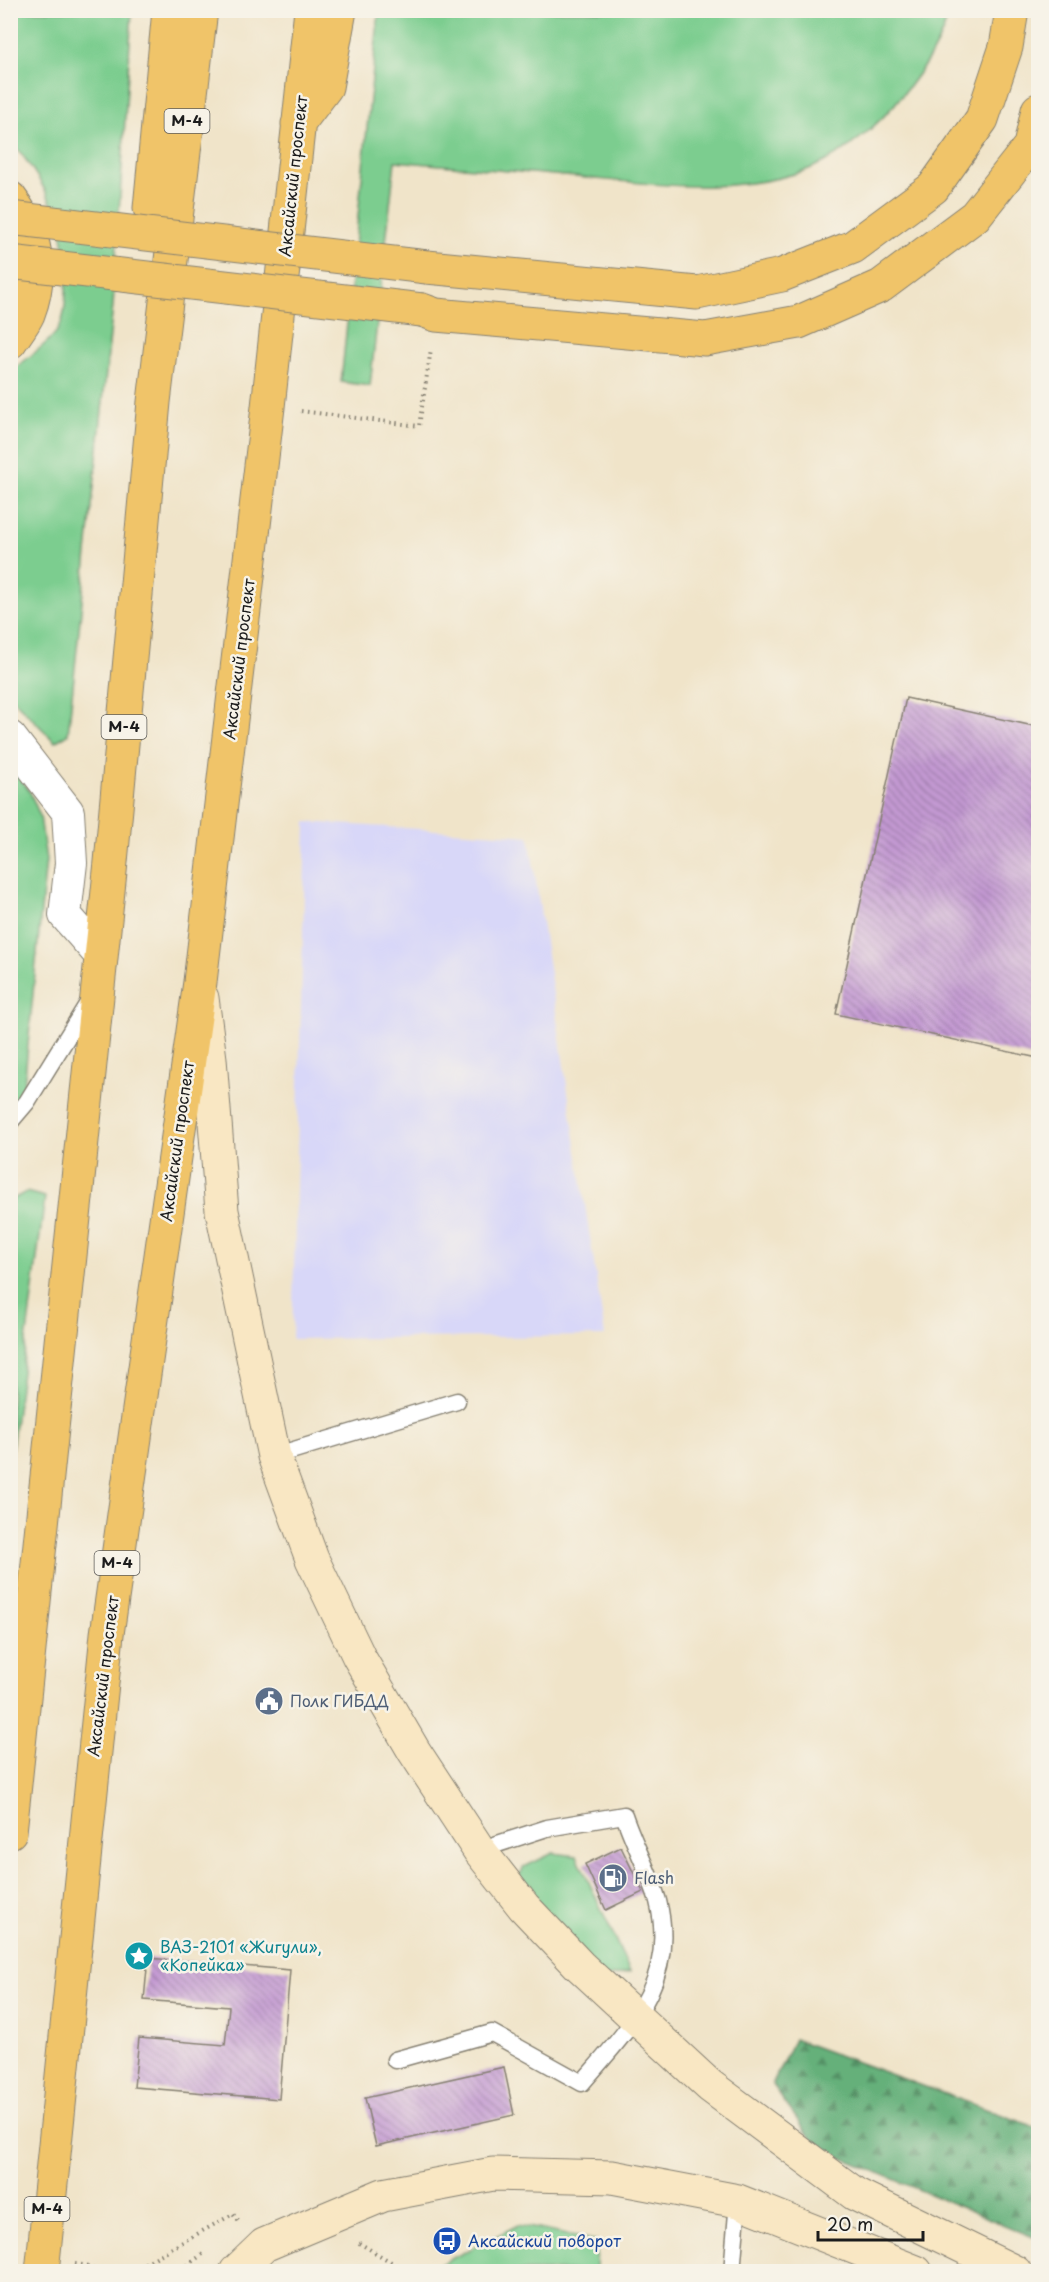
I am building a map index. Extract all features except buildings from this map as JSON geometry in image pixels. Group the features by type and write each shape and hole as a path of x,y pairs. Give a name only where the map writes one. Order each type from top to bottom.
{"main road":[{"path":"169,10 150,208 173,232"},
{"name":"М-4","path":"10,1832 19,1641 99,971 173,232 201,10"},
{"name":"Аксайский проспект","path":"42,2271 107,1634 200,982 268,407 311,10"},
{"path":"298,124 326,87 340,10"},
{"path":"10,218 427,267 697,293 782,275 853,247 933,188 982,120 1006,47 1012,10"},
{"path":"10,262 429,313 705,339 799,322 881,286 975,216 1030,146 1038,110"},
{"path":"10,198 32,233 36,249 36,283 28,314 10,342"},
{"path":"200,982 210,1059 222,1211 274,1456 312,1559 359,1657 414,1751 479,1850 524,1906 580,1966 710,2086 855,2194 1015,2271"},
{"path":"236,2271 264,2245 383,2195 493,2174 612,2177 738,2201 916,2271"}],"street":[{"path":"10,737 68,812 71,863 65,915 99,971"}],"lane":[{"path":"10,1122 27,1102 99,971"},
{"path":"274,1456 457,1401"},
{"path":"395,2060 492,2033 582,2083 637,2019 663,1959 658,1901 624,1815 547,1827 479,1850"},
{"path":"732,2271 738,2201"}],"path":[{"path":"268,407 419,426 429,313"},
{"path":"10,842 12,867 10,888"},
{"path":"129,2271 233,2214 243,2228"},
{"path":"354,2240 408,2271"}],"shaded area":[{"path":"306,822 529,836 605,1336 292,1339"}],"green space":[{"path":"11,11 132,11 113,306 68,734 55,742 11,697 11,371 44,345 59,328 64,310 66,270 60,229 54,210 36,175 11,141"},
{"path":"379,11 949,11 942,33 925,64 895,105 884,116 849,147 823,163 781,178 723,186 664,185 395,161 370,386 341,382"},
{"path":"10,764 30,792 40,816 46,860 24,1086 11,1109"},
{"path":"26,1192 45,1197 11,1456 11,1200"},
{"path":"553,1853 577,1856 630,1972 604,1978 514,1885 524,1867"},
{"path":"794,2039 1038,2128 1038,2239 818,2148 772,2085"},
{"path":"518,2225 597,2241 596,2271 427,2271"}],"place":[{"name":"Полк ГИБДД","path":"269,1701"},
{"name":"Flash","path":"613,1878"},
{"name":"ВАЗ-2101 «Жигули», «Копейка»","path":"139,1956"},
{"name":"Аксайский поворот","path":"447,2241"}]}
